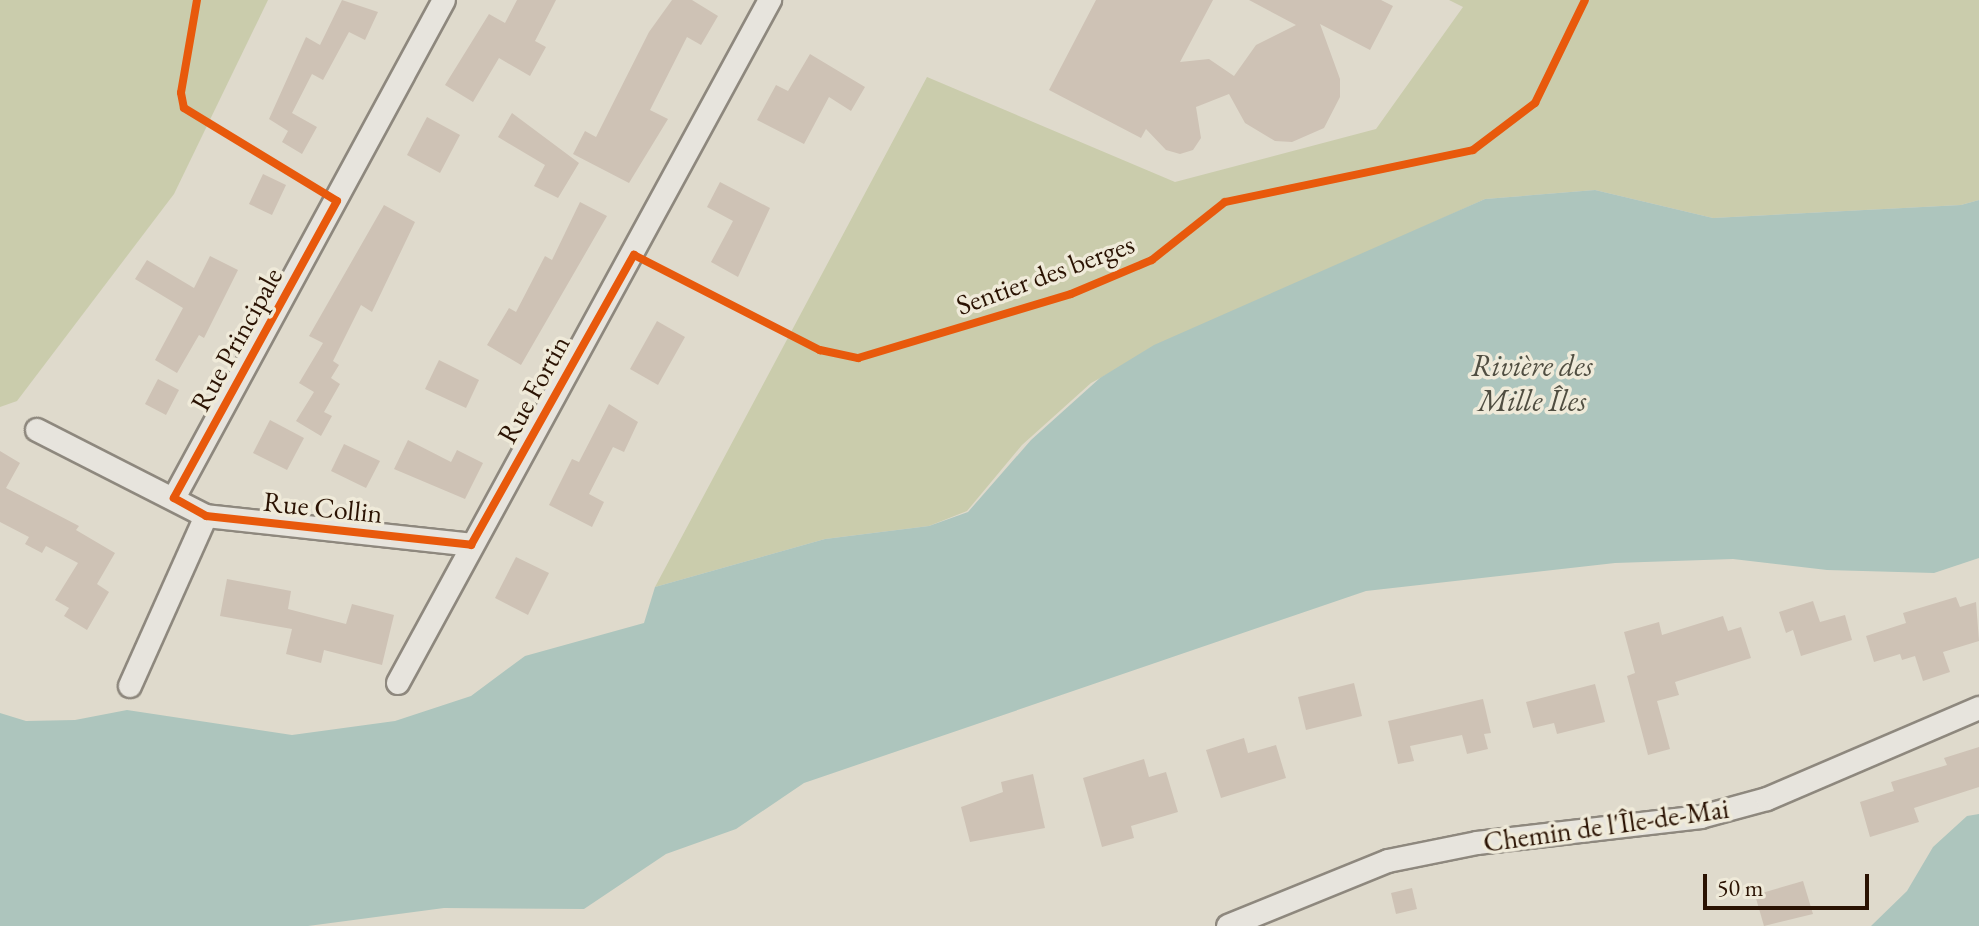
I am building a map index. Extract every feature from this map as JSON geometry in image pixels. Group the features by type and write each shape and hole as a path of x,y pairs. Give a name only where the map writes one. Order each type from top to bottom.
{"street":[{"name":"Rue Principale","path":"174,498 444,0"},
{"name":"Rue Fortin","path":"398,683 770,0"},
{"name":"Rue Collin","path":"37,430 206,516 471,545"},
{"path":"130,686 206,516"},
{"name":"Chemin de l'Île-de-Mai","path":"1228,926 1388,861 1477,843 1701,817 1767,799 1979,708"}],"green space":[{"path":"0,0 268,0 174,194 17,401 0,407"},
{"path":"1449,0 1979,0 1979,200 1961,205 1713,218 1595,190 1485,199 1152,350 1091,383 1022,445 967,511 929,526 825,539 655,587 927,77 1175,182 1376,129 1463,7"}],"water":[{"name":"Rivière des Mille Îles","path":"1595,190 1713,218 1961,205 1979,200 1979,558 1934,573 1827,570 1733,559 1615,563 1366,591 804,783 736,829 666,854 584,909 444,908 308,926 0,926 0,713 26,721 75,720 127,710 292,735 395,721 471,696 525,656 644,623 655,587 825,539 929,526 968,512 1031,440 1100,378 1154,345 1485,199"},
{"path":"1979,814 1979,926 1871,926 1907,891 1933,847 1967,816"}],"building":[{"path":"342,0 378,12 365,40 349,32 323,80 312,74 292,113 317,127 302,154 282,142 288,131 269,119 306,37 320,45"},
{"path":"517,0 556,0 535,41 546,47 530,76 499,58 473,102 445,85 489,14 505,23"},
{"path":"672,0 692,0 718,16 701,45 687,37 650,110 668,119 629,183 573,154 585,131 596,137 649,32"},
{"path":"1096,0 1213,0 1180,62 1209,59 1234,76 1256,45 1296,25 1249,0 1381,0 1393,6 1370,50 1320,24 1340,79 1340,97 1324,128 1292,142 1275,141 1245,123 1229,94 1196,107 1201,138 1193,150 1180,154 1166,150 1146,129 1141,138 1049,90"},
{"path":"810,54 865,87 851,111 829,97 804,144 757,120 776,85 788,91"},
{"path":"512,113 579,163 558,198 534,186 545,165 498,137"},
{"path":"427,117 460,135 440,173 407,155"},
{"path":"263,174 286,185 272,215 249,204"},
{"path":"720,182 770,208 738,277 711,262 733,221 707,207"},
{"path":"580,202 607,216 521,365 487,345 509,308 516,312 545,256 552,260"},
{"path":"384,205 415,222 372,312 361,305 333,361 339,365 331,378 340,384 324,412 332,416 321,436 296,421 314,392 299,383 323,343 309,336"},
{"path":"210,256 238,270 204,338 199,335 177,373 155,360 183,308 135,279 147,260 194,288"},
{"path":"657,321 685,337 658,385 630,369"},
{"path":"439,360 479,380 466,408 425,389"},
{"path":"158,379 179,390 166,415 145,404"},
{"path":"609,404 638,422 624,452 613,447 589,494 604,502 592,527 549,505 572,459 579,462"},
{"path":"270,420 304,438 287,470 253,453"},
{"path":"408,440 451,462 457,450 483,463 465,499 394,469"},
{"path":"344,444 380,461 366,488 331,471"},
{"path":"0,451 20,463 6,488 79,526 76,530 115,553 97,584 109,592 87,630 64,616 69,608 55,600 78,563 46,546 42,553 25,544 29,537 0,522"},
{"path":"516,557 549,573 528,615 495,598"},
{"path":"227,579 291,591 288,609 346,624 352,604 394,615 382,665 324,650 321,663 286,654 292,629 220,616"},
{"path":"1956,597 1960,607 1976,602 1979,641 1943,652 1950,672 1923,681 1915,656 1902,660 1900,654 1874,662 1866,636 1906,623 1903,613"},
{"path":"1813,601 1820,622 1845,615 1852,640 1801,656 1793,630 1786,633 1779,612"},
{"path":"1723,616 1728,631 1741,627 1751,658 1675,682 1679,695 1657,701 1670,749 1648,755 1627,676 1635,673 1624,632 1659,622 1662,635"},
{"path":"1354,683 1362,716 1306,730 1298,697"},
{"path":"1595,684 1605,722 1557,734 1554,723 1533,728 1526,702"},
{"path":"1483,699 1491,733 1484,734 1488,749 1467,754 1462,735 1410,746 1414,761 1398,764 1388,721"},
{"path":"1244,738 1248,753 1276,745 1286,778 1221,798 1206,750"},
{"path":"1979,747 1979,787 1914,808 1919,822 1870,837 1860,802 1894,791 1891,782 1947,765 1944,758"},
{"path":"1144,759 1149,777 1166,772 1178,812 1131,826 1134,838 1102,847 1083,778"},
{"path":"1033,774 1045,828 970,842 961,807 1003,792 1001,782"},
{"path":"1803,881 1813,914 1764,926 1755,895"},
{"path":"1412,888 1417,909 1396,914 1391,893"}],"cycle path":[{"name":"Sentier des berges","path":"197,0 181,93 184,108 337,201 174,498 206,516 471,545 634,255 820,350 858,358 1071,294 1152,260 1225,202 1473,150 1535,103 1585,0"}]}
